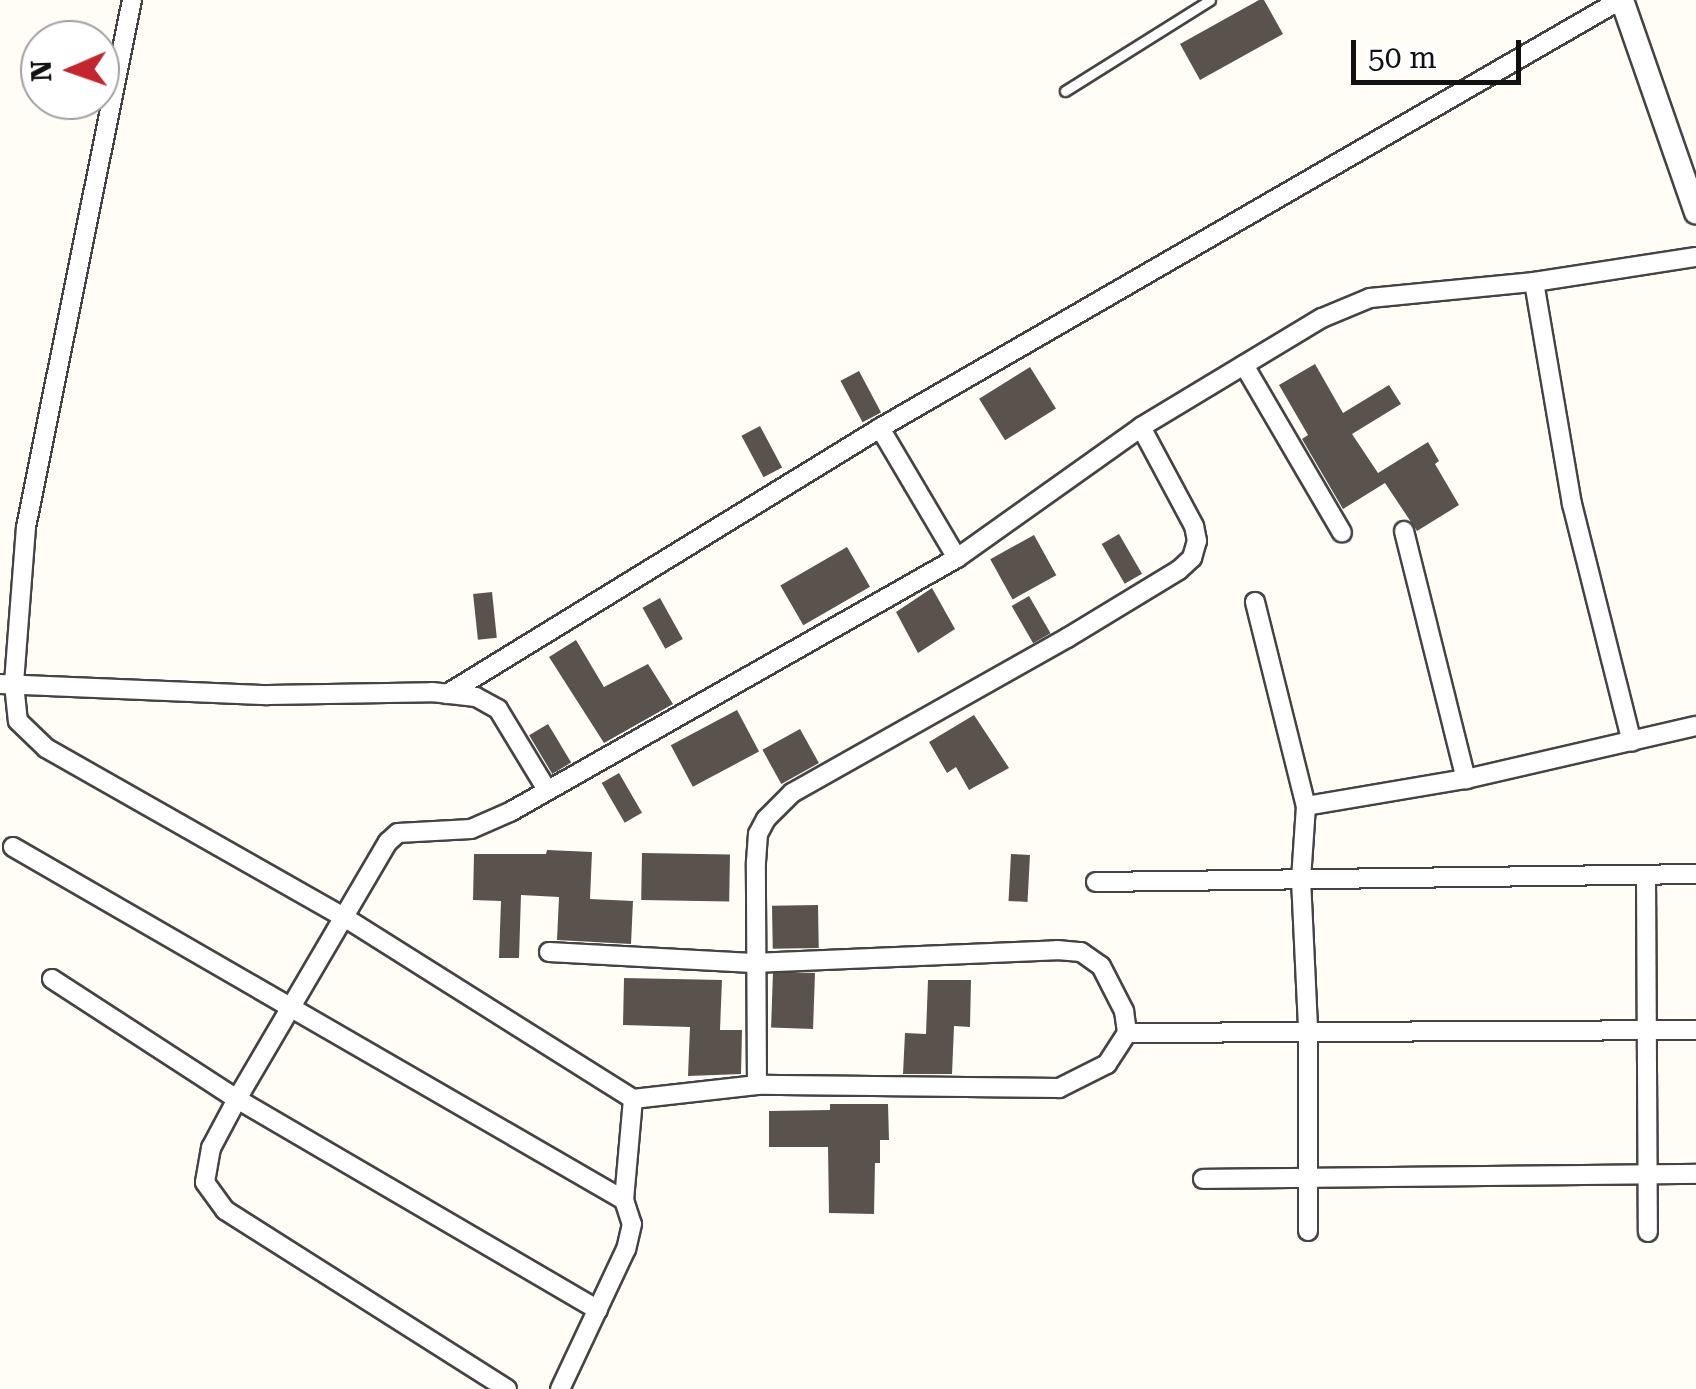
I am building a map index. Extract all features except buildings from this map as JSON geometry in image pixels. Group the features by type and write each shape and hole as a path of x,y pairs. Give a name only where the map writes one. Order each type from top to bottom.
{"street":[{"path":"132,0 26,527 7,684 18,721 46,748 344,917 633,1098 757,1085 1059,1088 1107,1064 1127,1033 1124,1011 1101,966 1081,952 753,963 550,952"},
{"path":"447,694 880,428 1621,0 1696,213"},
{"path":"507,1389 264,1236 212,1198 205,1168 237,1099 398,832 471,828 547,790 957,558 1141,427 1322,318 1370,298 1534,282 1696,257"},
{"path":"1534,282 1572,504 1632,742"},
{"path":"1244,365 1342,533"},
{"path":"757,1085 753,963 758,834 775,806 1066,638 1179,570 1192,558 1197,540 1194,526 1141,427"},
{"path":"880,428 957,558"},
{"path":"1404,531 1466,779"},
{"path":"1255,602 1306,806 1301,879 1308,1030 1308,1231"},
{"path":"7,684 268,695 476,697 498,709 547,790"},
{"path":"1306,806 1466,779 1696,726"},
{"path":"14,847 624,1200"},
{"path":"1096,882 1696,874"},
{"path":"1646,875 1648,1232"},
{"path":"52,979 237,1099 598,1310"},
{"path":"1127,1033 1696,1030"},
{"path":"560,1389 626,1250 632,1224 624,1200 633,1098"},
{"path":"1203,1179 1696,1174"}],"lane":[{"path":"1066,91 1210,0"}]}
